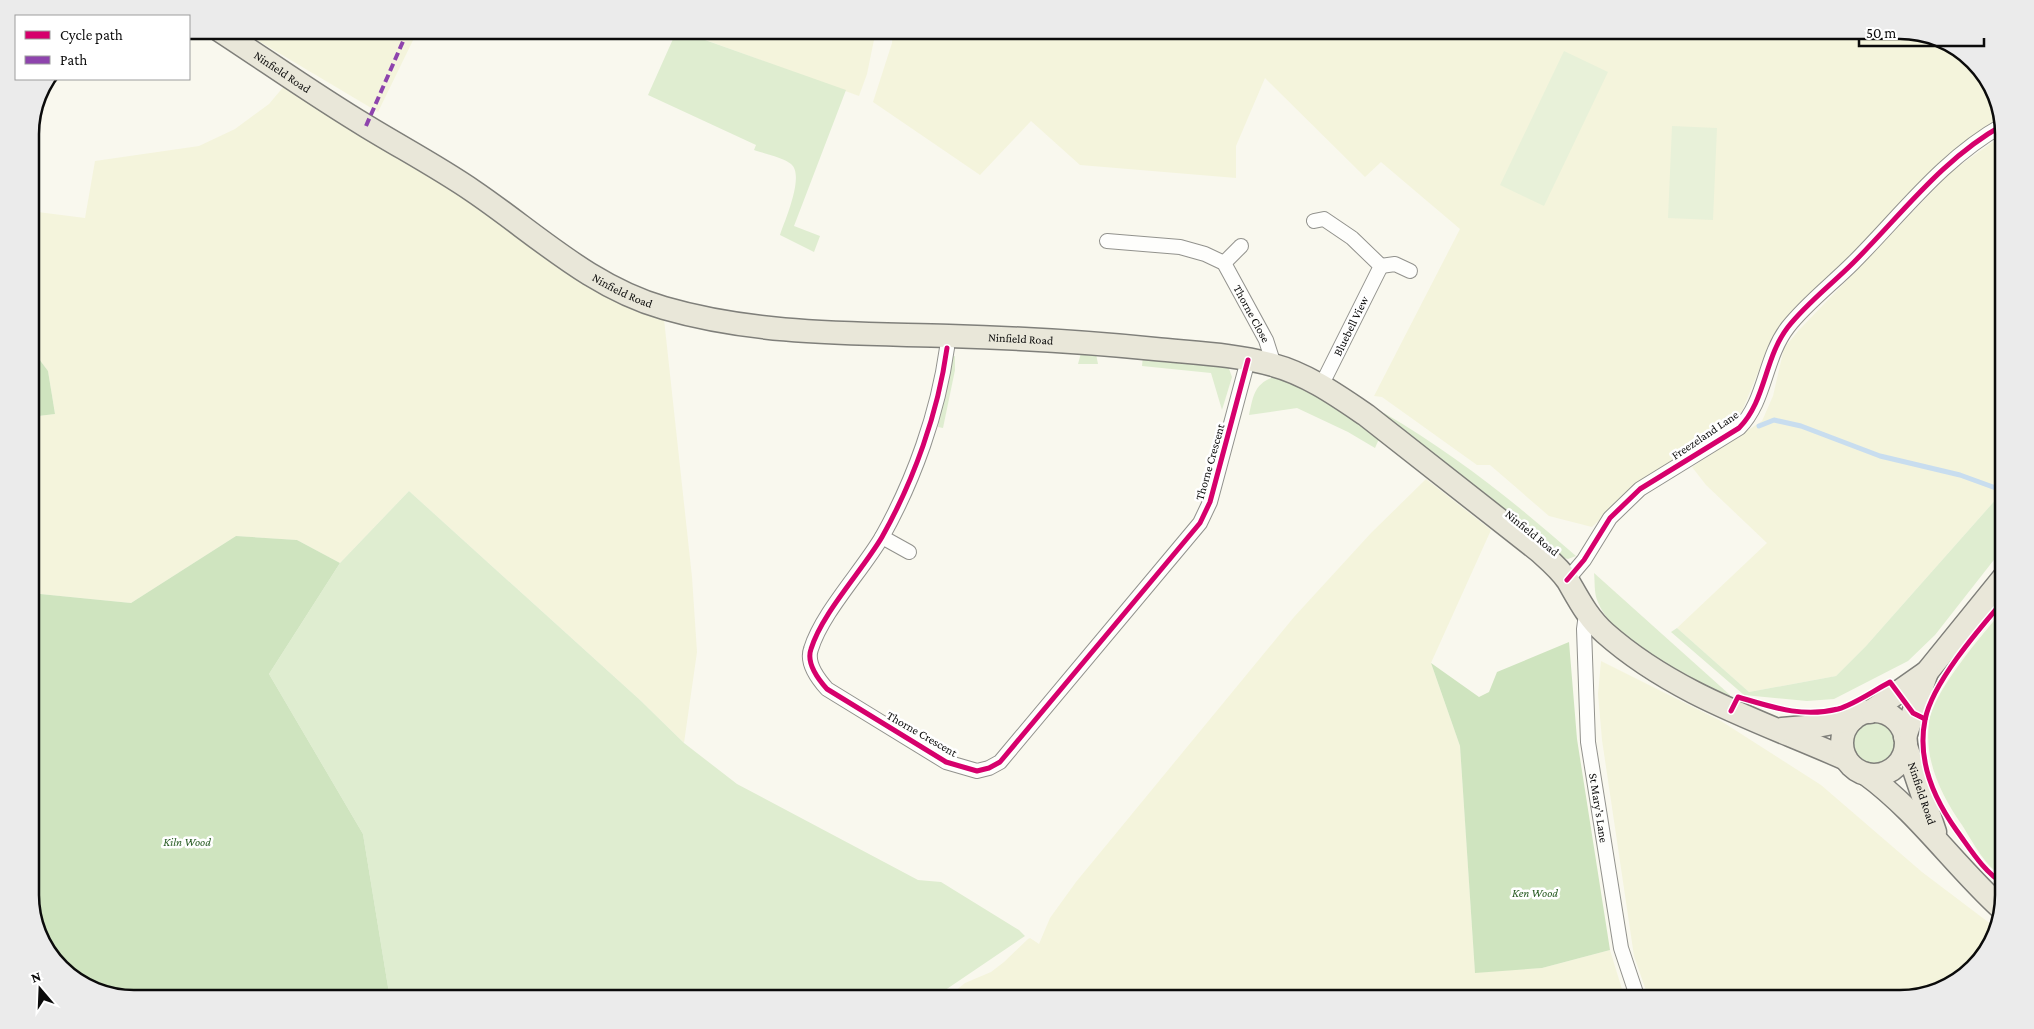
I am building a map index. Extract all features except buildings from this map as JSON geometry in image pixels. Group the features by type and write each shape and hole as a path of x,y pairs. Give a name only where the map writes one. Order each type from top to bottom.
{"main road":[{"name":"Ninfield Road","path":"234,39 366,126 420,156 601,282 640,300 666,309 788,331 958,336 1125,346 1248,360 1274,365 1321,386 1366,415 1539,551 1555,565 1567,580 1586,614 1622,648 1665,678 1731,711 1846,759"},
{"path":"1927,672 1899,763 1892,769 1875,775 1866,774 1858,770 1846,759 1842,743 1843,735 1861,715 1927,672 1995,588"},
{"path":"1861,715 1879,712 1896,720 1905,741"},
{"name":"Ninfield Road","path":"1778,729 1817,726 1861,715"},
{"name":"Ninfield Road","path":"1905,741 1938,840"},
{"name":"Ninfield Road","path":"1866,774 1893,793 1938,840 1976,885 1994,902"}],"street":[{"name":"Freezeland Lane","path":"1567,580 1584,560 1595,538 1610,518 1640,489 1739,428 1750,417 1774,349 1788,326 1854,263 1951,161 1995,131"},
{"path":"1314,221 1324,219 1338,228 1352,238 1381,266 1395,264 1410,271"},
{"path":"1107,241 1180,247 1205,254 1224,263 1241,246"},
{"name":"Thorne Close","path":"1224,263 1266,340 1274,365"},
{"name":"Bluebell View","path":"1321,386 1381,266"},
{"name":"Thorne Crescent","path":"947,348 933,416 908,483 882,537 818,632 810,651 816,677 827,689 946,762 977,771 989,768 1000,762 1200,523 1210,502 1248,360"},
{"path":"882,537 909,552"},
{"name":"St Mary's Lane","path":"1586,614 1584,629 1588,742 1621,948 1635,990"}],"green space":[{"path":"255,39 414,39 378,112"},
{"path":"673,39 702,39 846,90 794,226 820,236 814,252 780,235 795,187 795,170 791,164 754,150 756,145 648,95"},
{"path":"703,39 874,39 867,74 859,96"},
{"path":"892,39 1906,39 1931,44 1963,62 1972,71 1985,92 1990,103 1995,126 1892,215 1788,319 1769,346 1742,411 1733,422 1637,485 1592,527 1549,516 1490,465 1477,465 1382,397 1374,396 1460,229 1381,162 1365,177 1265,78 1236,146 1236,178 1080,165 1031,121 980,175 873,102"},
{"path":"1564,51 1608,72 1544,206 1500,185"},
{"path":"285,85 463,196 593,290 664,319 692,577 697,652 684,743 640,700 409,491 340,563 297,540 236,536 131,603 39,594 39,416 55,414 48,371 39,359 39,212 85,218 95,161 199,146 235,129 269,104"},
{"path":"1672,126 1717,128 1713,220 1668,218"},
{"path":"1995,140 1995,500 1866,646 1836,676 1749,692 1677,628 1767,543 1706,485 1692,467 1762,421 1773,396 1784,348 1799,330 1952,171"},
{"path":"1081,353 1096,354 1098,364 1078,364"},
{"path":"1143,355 1228,366 1232,377 1222,410 1211,373 1142,366"},
{"path":"955,356 955,370 943,428 938,427 951,357"},
{"path":"39,359 48,371 55,414 39,416"},
{"path":"1273,377 1302,387 1342,411 1379,439 1375,448 1348,432 1297,408 1249,415 1253,397 1258,387"},
{"path":"1384,413 1410,428 1459,462 1530,517 1576,556 1568,559 1560,557 1523,524 1384,416"},
{"path":"1426,479 1491,530 1431,663 1460,746 1475,972 1542,968 1610,950 1622,990 956,990 965,983 991,972 1028,939 1030,938 1039,944 1050,918 1076,882 1294,617 1371,533"},
{"path":"409,491 640,700 684,743 737,784 918,880 941,882 1019,930 1025,936 945,990 389,990 363,834 269,674 340,563"},
{"path":"1995,500 1995,558 1935,635 1908,661 1834,699 1807,701 1744,695 1671,632 1677,628 1749,692 1836,676 1866,646"},
{"name":"Kiln Wood","path":"236,536 297,540 340,563 269,674 363,834 389,990 121,989 109,987 92,980 71,967 62,958 44,926 39,901 39,594 131,603"},
{"path":"1594,573 1730,695 1728,700 1654,659 1619,631 1606,616 1597,600"},
{"path":"1995,620 1995,871 1980,854 1947,802 1932,764 1928,737 1929,723 1939,695 1960,663"},
{"name":"Ken Wood","path":"1569,642 1577,739 1610,950 1542,968 1475,973 1460,746 1431,663 1479,697 1489,692 1497,672"},
{"path":"1601,661 1721,721 1821,785 1922,872 1991,924 1979,948 1972,958 1948,978 1925,987 1913,989 1646,990 1634,956 1602,740 1598,694"},
{"path":"1873,720 1882,722 1890,727 1895,735 1897,744 1895,753 1890,761 1882,766 1873,768 1864,766 1856,761 1851,753 1849,744 1851,735 1856,727 1864,722"}],"waterway":[{"path":"1759,426 1774,420 1801,426 1880,456 1960,475 1995,488"}],"marked path":[{"path":"366,126 404,39"}],"cycle path":[{"path":"1567,580 1584,560 1610,518 1640,489 1739,428 1755,405 1774,352 1788,327 1811,302 1853,263 1924,188 1961,154 1995,130"},
{"path":"947,348 938,397 931,421 904,493 874,550 833,607 816,635 811,649 810,660 817,676 827,689 946,762 977,771 989,768 1000,762 1200,523 1210,502 1248,360"},
{"path":"1995,611 1946,673 1929,705 1923,735 1923,750 1929,779 1941,806 1978,860 1995,877"},
{"path":"1731,711 1738,697 1800,712 1838,709 1851,704 1890,682 1913,713 1925,719"}]}
